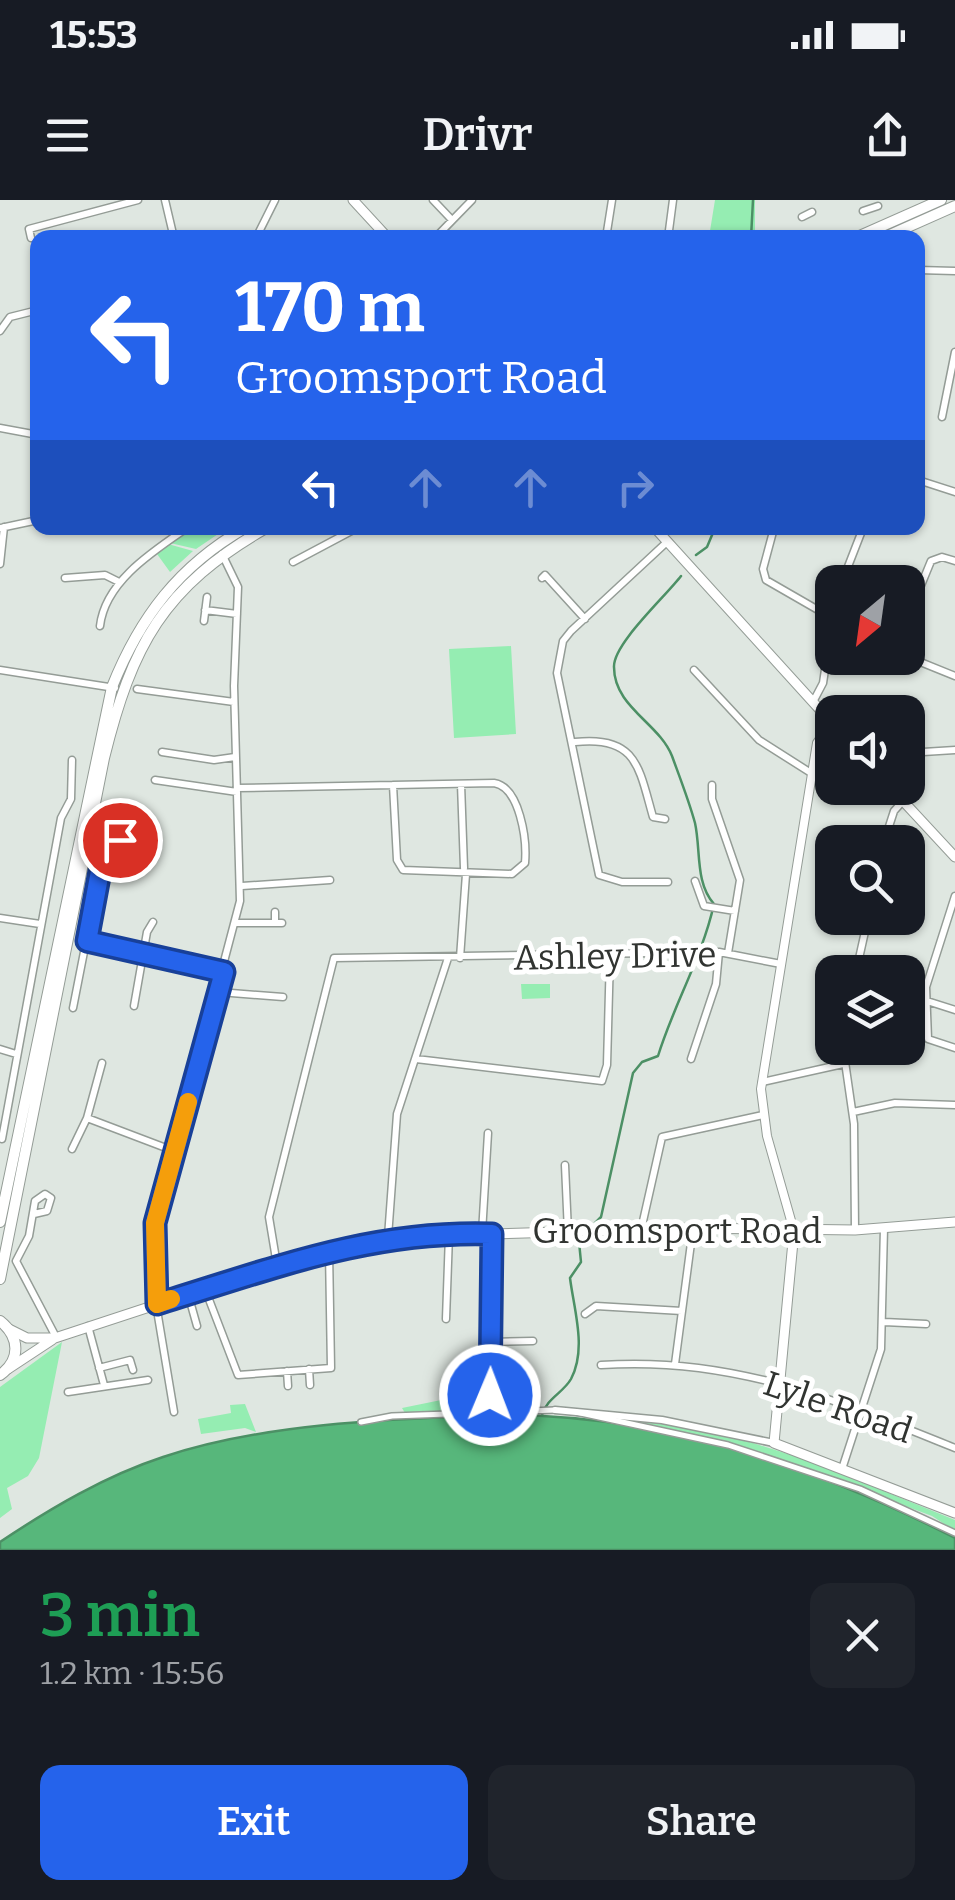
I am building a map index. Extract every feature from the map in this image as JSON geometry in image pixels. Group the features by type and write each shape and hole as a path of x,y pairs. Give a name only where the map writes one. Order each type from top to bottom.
{"highway":[{"path":"873,230 941,200"},
{"path":"902,230 955,206"},
{"path":"0,1222 116,688 158,617 236,535"},
{"path":"220,548 250,535"},
{"path":"0,1279 116,688"},
{"path":"3,1322 16,1351 4,1372"}],"main road":[{"path":"353,200 381,230"},
{"path":"662,535 813,702"},
{"path":"908,805 955,857"},
{"name":"Groomsport Road","path":"4,1372 55,1338 88,1325 276,1265 388,1237 693,1228 855,1230 955,1222"},
{"path":"794,1231 774,1443 955,1513"},
{"path":"3,1322 26,1338 55,1338"}],"street":[{"path":"165,200 173,230"},
{"path":"260,230 275,200"},
{"path":"433,200 452,220"},
{"path":"443,230 472,200"},
{"path":"607,230 612,200"},
{"path":"669,230 673,200"},
{"path":"805,200 806,214"},
{"path":"30,238 29,230 132,201"},
{"path":"925,270 955,271"},
{"path":"0,331 10,317 30,312"},
{"path":"942,417 955,353"},
{"path":"0,428 30,434"},
{"path":"925,482 955,492"},
{"path":"0,564 2,527 30,522"},
{"path":"100,626 102,607 119,582 178,535"},
{"path":"293,562 345,535"},
{"path":"772,535 764,570 766,580 815,610"},
{"path":"849,565 860,535"},
{"path":"668,542 563,641 557,674 575,742 574,771 599,875 622,882 668,882"},
{"path":"174,1412 157,1304 155,1223 237,923 241,886 234,702 235,574 220,548"},
{"path":"925,576 931,561 942,557 955,561"},
{"path":"64,578 105,575 119,582"},
{"path":"542,578 545,575 584,619"},
{"path":"204,621 207,597"},
{"path":"205,610 237,614"},
{"path":"925,663 954,672"},
{"path":"0,670 116,688"},
{"path":"694,670 759,740 812,774"},
{"path":"813,702 824,675"},
{"path":"137,689 234,702"},
{"path":"575,742 606,742 626,750 639,768 653,817 664,819"},
{"path":"925,752 955,750"},
{"path":"162,752 214,760 236,757"},
{"path":"794,1231 763,1115 762,1082 815,755"},
{"path":"2,1139 61,818 71,799 70,765"},
{"path":"155,780 237,790 394,785 461,784 508,788 525,863 512,874 402,870 397,860 394,785"},
{"path":"460,958 465,871 461,784"},
{"path":"691,1058 735,911 738,871 712,799 712,786"},
{"path":"73,1008 108,840 153,834"},
{"path":"133,836 136,847"},
{"path":"241,886 330,880"},
{"path":"695,881 704,906 735,911"},
{"path":"955,896 926,987 928,1039 955,1048"},
{"path":"237,923 279,924 275,912"},
{"path":"0,918 40,924"},
{"path":"134,1006 142,955 153,922"},
{"path":"87,941 224,972"},
{"name":"Ashley Drive","path":"276,1265 270,1217 334,958 724,952 781,964"},
{"path":"416,1060 602,1081 607,1065 610,955"},
{"path":"388,1237 394,1127 448,958"},
{"path":"218,992 283,996"},
{"path":"927,1001 955,1010"},
{"path":"0,1049 16,1054"},
{"path":"71,1143 87,1118 92,1074 102,1063"},
{"path":"762,1082 838,1065"},
{"path":"843,1065 852,1112 855,1230"},
{"path":"852,1112 895,1103 955,1106"},
{"path":"640,1230 662,1137 763,1115"},
{"path":"87,1118 174,1150"},
{"path":"488,1134 490,1412"},
{"path":"564,1164 568,1232"},
{"path":"34,1214 16,1261 55,1338"},
{"path":"675,1364 693,1228"},
{"path":"842,1469 881,1349 884,1228"},
{"path":"446,1319 449,1234"},
{"path":"205,1289 238,1374 331,1368 329,1250"},
{"path":"188,1294 198,1326"},
{"path":"585,1314 596,1306 682,1310"},
{"path":"884,1322 926,1324"},
{"path":"88,1325 103,1382"},
{"path":"492,1342 533,1341"},
{"path":"99,1368 130,1360 133,1370"},
{"name":"Lyle Road","path":"601,1365 675,1364 782,1382 955,1448"},
{"path":"310,1370 310,1384"},
{"path":"287,1371 288,1386"},
{"path":"263,1373 264,1386"},
{"path":"68,1392 103,1382 148,1380"},
{"path":"361,1422 490,1412 573,1411 662,1420 774,1443"},
{"path":"573,1411 753,1453 860,1489 955,1533"}],"shaded area":[{"path":"715,200 755,200 755,230 710,230"},
{"path":"182,535 217,535 196,549 170,543"},
{"path":"168,544 193,551 170,572 157,554"},
{"path":"511,646 516,734 454,738 449,649"},
{"path":"521,984 550,984 550,998 522,999"},
{"path":"62,1342 39,1458 28,1476 7,1488 12,1509 0,1518 0,1387"},
{"path":"451,1398 483,1399 483,1408 405,1413 402,1408"},
{"path":"245,1404 256,1432 245,1428 201,1434 198,1419 231,1413 230,1405"},
{"path":"583,1414 665,1423 753,1443 810,1461 955,1520 955,1531 932,1516 804,1470 718,1444"},
{"path":"505,1415 622,1424 737,1450 902,1512 955,1538 955,1550 0,1550 0,1542 99,1483 203,1445 332,1424"}],"waterway":[{"path":"751,230 753,200"},
{"path":"696,555 707,547 712,535"},
{"path":"595,1223 601,1217 633,1073 642,1062 658,1056 714,904 704,886 695,823 672,756 621,693 614,667 622,646 681,576"},
{"path":"542,1415 568,1384 576,1367 578,1329 570,1278 581,1262 579,1242"}],"slow traffic":[{"path":"171,1299 157,1304 155,1223 188,1102"}],"route":[{"path":"120,840 108,840 104,850 87,941 224,972 155,1223 157,1304 353,1244 410,1235 492,1234 490,1395"}]}
